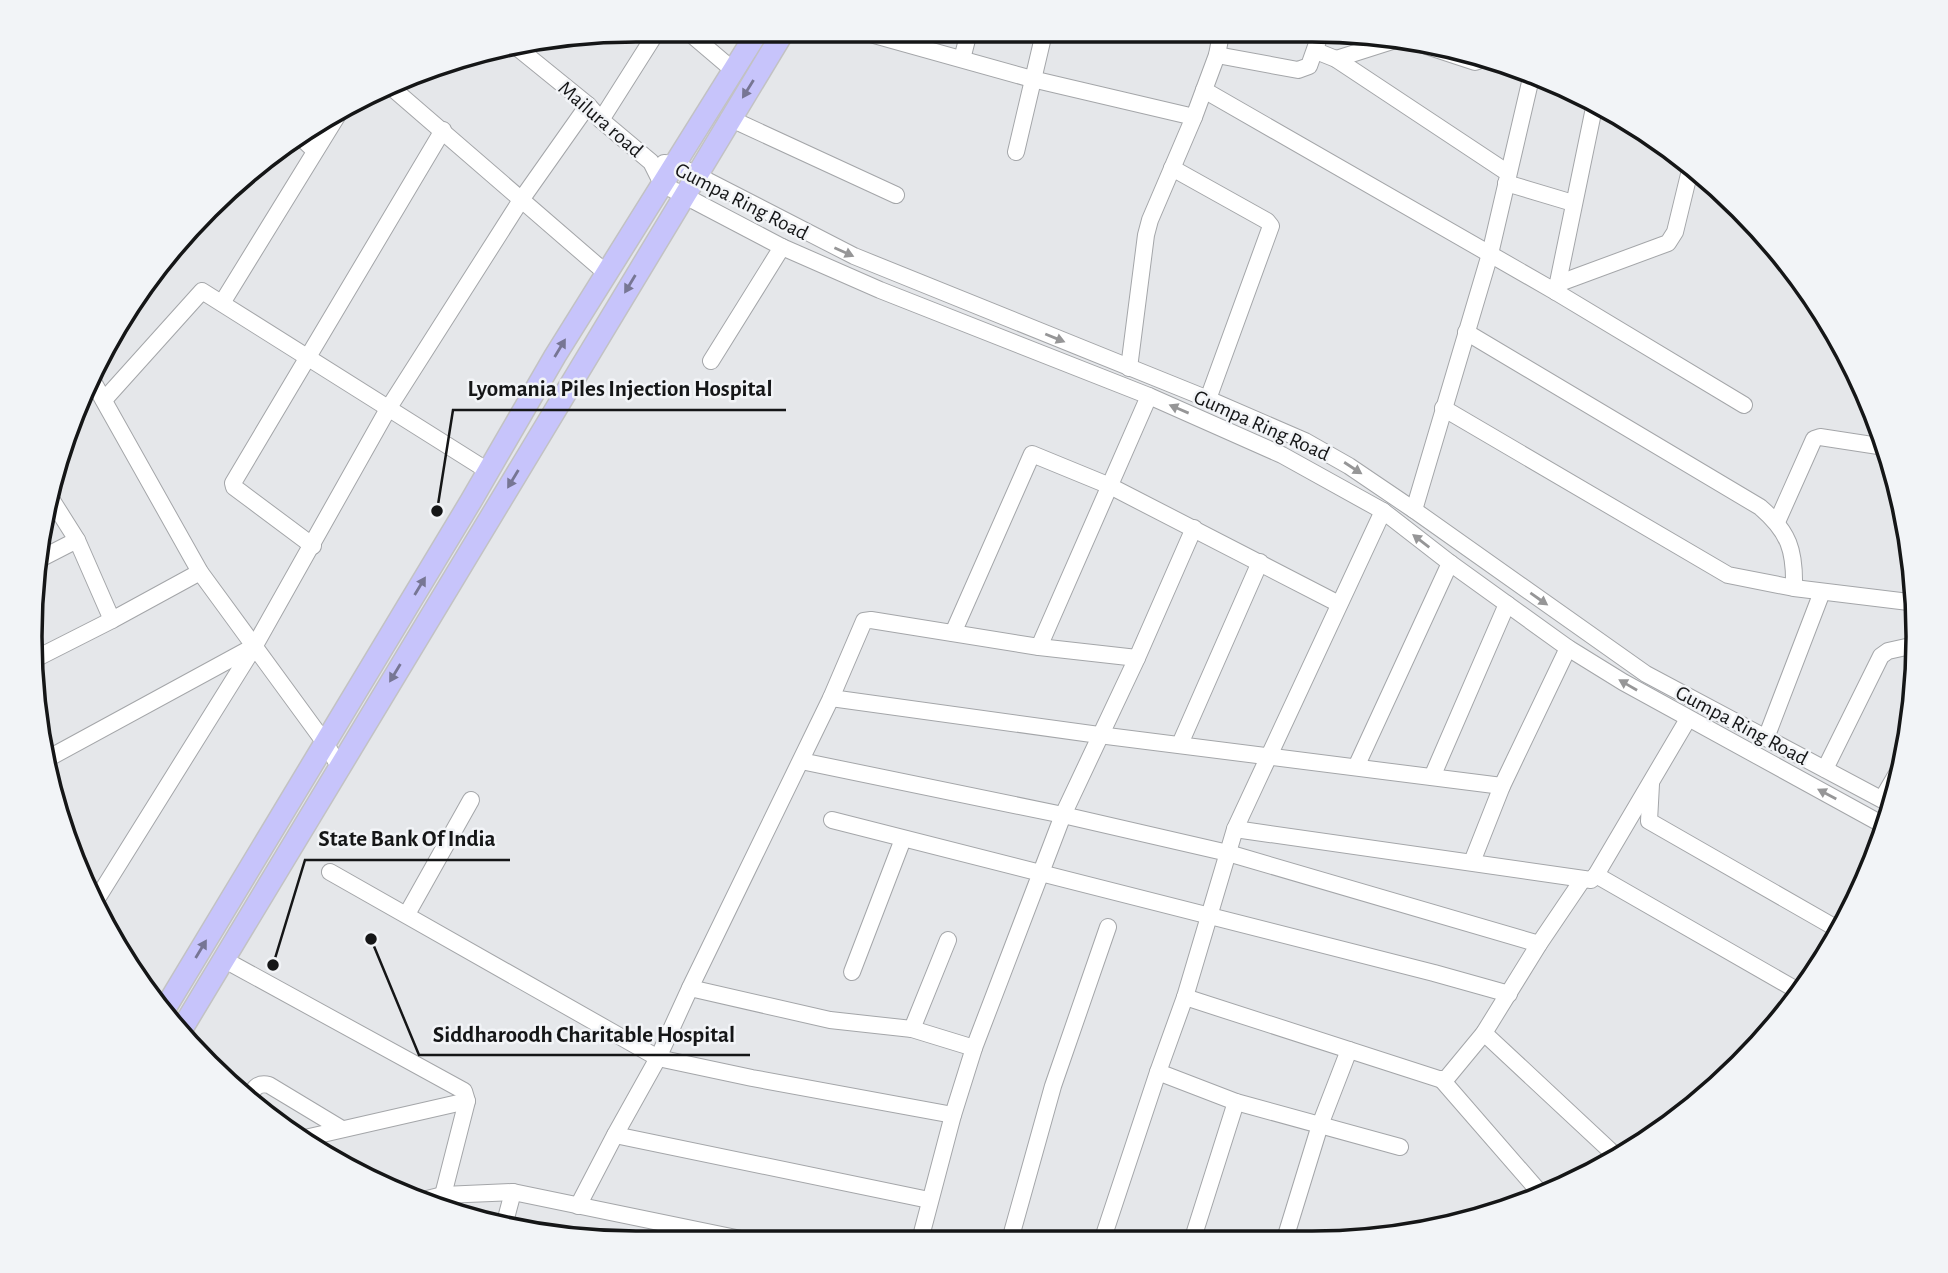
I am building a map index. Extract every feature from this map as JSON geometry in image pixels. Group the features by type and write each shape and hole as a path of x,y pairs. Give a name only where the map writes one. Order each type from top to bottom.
{"main road":[{"path":"169,1002 606,273 751,42"},
{"path":"186,1023 776,42"}],"street":[{"path":"601,120 650,42"},
{"path":"699,42 733,70"},
{"path":"900,42 1032,79 1194,117"},
{"path":"962,59 966,42"},
{"path":"1017,152 1042,42"},
{"path":"1129,368 1143,249 1150,220 1194,117 1219,42"},
{"path":"1217,55 1298,70 1309,66 1318,42"},
{"path":"1336,59 1379,46"},
{"path":"1316,51 1336,59 1507,178 1573,203"},
{"name":"Mailura road","path":"530,52 601,120 651,162"},
{"path":"1414,510 1490,254 1530,84"},
{"path":"1204,90 1490,254 1556,288 1744,405"},
{"path":"397,92 606,273"},
{"path":"101,894 254,647 388,409 521,200 588,105"},
{"path":"1556,288 1593,113"},
{"path":"729,118 896,195"},
{"path":"222,303 330,128"},
{"path":"313,546 233,485 443,131"},
{"path":"306,142 315,151"},
{"name":"Gumpa Ring Road","path":"651,162 675,164 854,256 1208,399 1327,453 1414,510 1646,674 1883,800"},
{"name":"Gumpa Ring Road","path":"651,162 662,184 782,247 880,290 1149,397 1282,455 1383,511 1568,648 1623,682 1876,821"},
{"path":"1172,168 1267,221 1271,226 1208,399"},
{"path":"1556,288 1668,243 1675,232 1688,178"},
{"path":"710,361 782,247"},
{"path":"104,400 202,291 488,471"},
{"path":"1466,332 1748,498 1777,522 1793,552 1794,588"},
{"path":"97,388 200,572 339,766"},
{"path":"1039,647 1149,397"},
{"path":"1443,408 1736,578 1905,602"},
{"path":"1777,522 1814,439 1820,437 1874,445"},
{"path":"953,633 1031,454 1110,486 1339,604"},
{"path":"56,507 77,540 112,620"},
{"path":"1105,1231 1157,1072 1185,997 1235,829 1383,511"},
{"path":"922,1231 974,1048 1063,815 1137,659 1194,528"},
{"path":"48,555 77,540"},
{"path":"1180,744 1260,562"},
{"path":"1356,767 1450,563"},
{"path":"42,655 200,572"},
{"path":"1766,738 1822,592"},
{"path":"1432,777 1507,604"},
{"path":"578,1206 658,1058 802,761 864,621 1137,659"},
{"path":"54,755 254,647"},
{"path":"1825,769 1881,656 1888,651 1906,647"},
{"path":"1472,862 1502,786 1568,648"},
{"path":"831,698 1502,786"},
{"path":"1442,1080 1449,1078 1484,1033 1539,944 1589,877 1651,782 1688,719"},
{"path":"802,761 1063,815 1228,853 1539,944"},
{"path":"1651,782 1649,821 1831,925"},
{"path":"407,914 471,800"},
{"path":"832,820 1509,994"},
{"path":"1235,829 1589,877 1791,987"},
{"path":"852,972 903,839"},
{"path":"330,872 658,1058 752,1079 953,1115"},
{"path":"1013,1231 1053,1086 1108,927"},
{"path":"912,1029 948,940"},
{"path":"223,959 460,1087 467,1095 467,1101 435,1196"},
{"path":"690,988 830,1020 912,1029 974,1048"},
{"path":"1185,997 1442,1080 1535,1187"},
{"path":"1484,1033 1610,1150"},
{"path":"1287,1231 1320,1125 1349,1050"},
{"path":"1157,1072 1236,1102 1399,1147"},
{"path":"253,1090 260,1084 268,1085 342,1129"},
{"path":"314,1136 467,1101"},
{"path":"1195,1231 1236,1102"},
{"path":"615,1135 929,1200"},
{"path":"506,1217 513,1192"},
{"path":"439,1197 513,1192 701,1231"}],"place":[{"name":"Lyomania Piles Injection Hospital","path":"437,511"},
{"name":"Siddharoodh Charitable Hospital","path":"371,939"},
{"name":"State Bank Of India","path":"273,965"}]}
